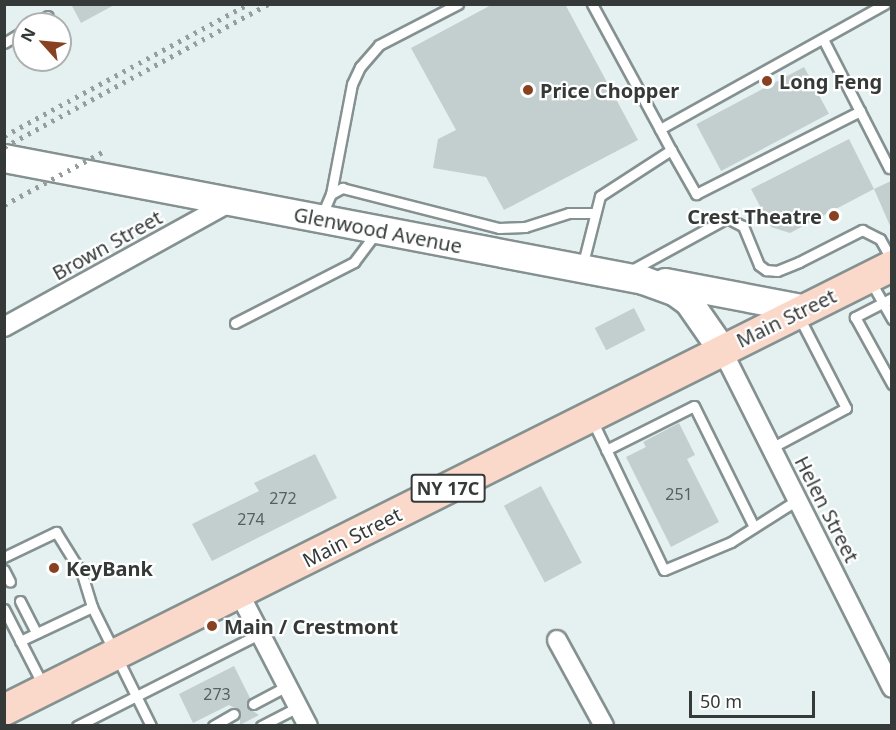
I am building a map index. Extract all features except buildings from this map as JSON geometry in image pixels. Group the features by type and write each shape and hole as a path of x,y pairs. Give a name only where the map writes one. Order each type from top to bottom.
{"main road":[{"name":"Main Street","path":"4,710 884,268"}],"street":[{"name":"Glenwood Avenue","path":"4,158 632,278 674,291 688,301 722,350"},
{"name":"Brown Street","path":"4,327 230,202"},
{"path":"632,278 710,288 801,311"},
{"name":"Helen Street","path":"722,350 891,688"},
{"path":"239,593 308,726"},
{"path":"557,640 604,726"}],"lane":[{"path":"320,219 331,194 352,84 360,67 379,45 458,4"},
{"path":"592,4 696,194 860,111"},
{"path":"660,129 885,4"},
{"path":"823,39 889,168"},
{"path":"581,269 600,196 671,150"},
{"path":"331,194 342,188 358,190 499,228 525,227 569,213 594,213"},
{"path":"632,278 727,218 743,226 759,265 766,270 788,267 862,230 880,239 891,319"},
{"path":"235,323 354,262 378,230"},
{"path":"887,300 855,317 891,384"},
{"path":"771,448 846,408 801,311"},
{"path":"606,450 694,406 754,527"},
{"path":"590,416 664,570 731,542 797,500"},
{"path":"4,557 56,532 82,574 92,607 151,726"},
{"path":"4,570 10,582"},
{"path":"20,601 36,633"},
{"path":"20,641 92,607"},
{"path":"4,609 45,690"},
{"path":"77,726 259,634"},
{"path":"253,704 287,686"},
{"path":"261,726 298,706"},
{"path":"213,726 234,714"}],"railway":[{"path":"4,136 248,4"},
{"path":"4,147 269,4"},
{"path":"4,205 106,150"}],"place":[{"name":"Long Feng","path":"767,81"},
{"name":"Price Chopper","path":"528,90"},
{"name":"Crest Theatre","path":"834,216"},
{"name":"KeyBank","path":"54,568"},
{"name":"Main / Crestmont","path":"212,626"}]}
